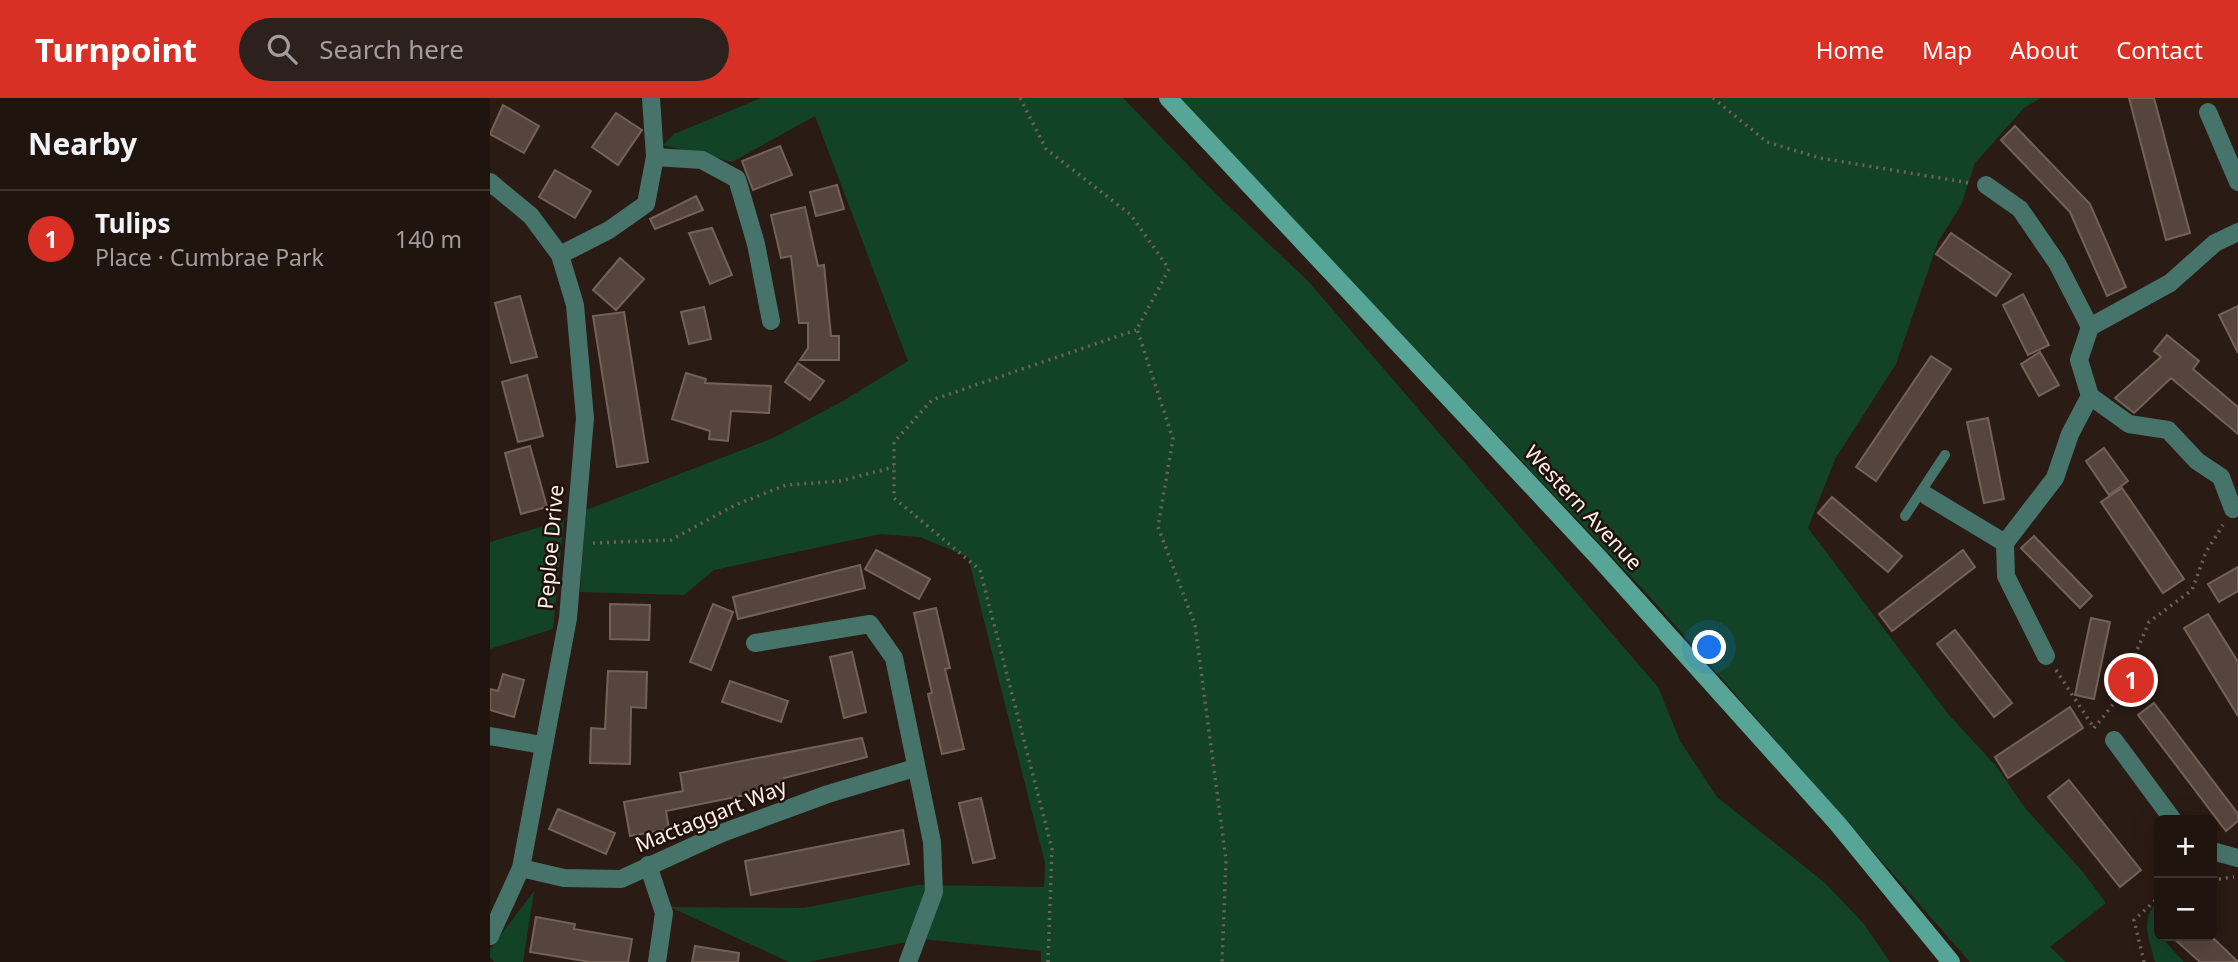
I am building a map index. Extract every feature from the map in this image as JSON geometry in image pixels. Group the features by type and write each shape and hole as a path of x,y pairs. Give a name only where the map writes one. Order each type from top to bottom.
{"main road":[{"name":"Western Avenue","path":"1168,98 1608,568 1837,823 1951,962"}],"street":[{"path":"560,255 609,230 646,204 655,157 651,98"},
{"path":"2208,112 2238,183"},
{"path":"655,157 702,160 737,179 756,244 771,321"},
{"name":"Peploe Drive","path":"490,182 531,216 560,255 575,305 585,418 568,618 521,868 490,936"},
{"path":"1986,185 2020,209 2057,263 2090,327"},
{"path":"2233,509 2221,477 2197,461 2168,430 2129,424 2090,396 2079,360 2090,327 2170,282 2216,243 2238,232"},
{"path":"2046,656 2006,576 2005,543 2055,478 2070,434 2090,396"},
{"path":"1924,494 2005,543"},
{"path":"755,643 870,624 894,658 932,842 934,892 908,962"},
{"path":"490,736 542,745"},
{"path":"2113,740 2169,815"},
{"name":"Mactaggart Way","path":"521,868 564,878 621,879 828,794 915,768"},
{"path":"2217,852 2238,858"},
{"path":"648,866 664,913 657,962"}],"lane":[{"path":"1905,516 1924,494 1945,454"}],"path":[{"path":"1020,98 1046,149 1131,215 1169,269 1137,330 932,400 894,442 894,498 980,570 1052,849 1048,962"},
{"path":"1713,98 1766,142 1820,158 1986,185"},
{"path":"1137,330 1172,439 1158,527 1195,625 1226,860 1222,962"},
{"path":"575,544 671,540 735,505 786,485 840,481 894,467"},
{"path":"2094,728 2115,702 2149,622 2192,590 2206,552 2233,509"},
{"path":"2046,656 2094,728 2113,740"},
{"path":"2217,879 2238,876"},
{"path":"2144,962 2134,920 2154,902"}],"green space":[{"path":"761,98 1123,98 1217,195 1308,281 1658,687 1680,741 1717,797 1825,883 1864,924 1890,962 1041,962 1041,951 922,939 808,962 789,962 670,907 804,908 917,885 1044,887 1045,863 968,557 920,537 880,534 714,570 684,595 580,592 586,510 773,438 843,401 908,361 815,116 732,162 663,145 674,134"},
{"path":"1179,98 2041,98 2024,108 1975,163 1961,205 1938,242 1896,364 1835,459 1808,528 1949,715 1996,766 2025,808 2083,872 2106,903 2050,947 2066,962 1970,962 1651,598"},
{"path":"564,520 553,629 490,649 490,542"},
{"path":"534,891 523,962 494,962 490,957 490,949"},
{"path":"2153,908 2154,941 2164,941 2184,962 2155,962 2147,930 2147,922"}],"building":[{"path":"2129,98 2154,98 2190,233 2166,240"},
{"path":"503,105 539,126 524,153 490,134"},
{"path":"616,113 642,130 618,165 592,147"},
{"path":"2015,126 2090,204 2126,287 2107,296 2070,212 2001,140"},
{"path":"780,146 792,175 753,190 742,161"},
{"path":"555,170 591,191 575,218 539,197"},
{"path":"837,185 844,209 816,216 810,192"},
{"path":"696,196 703,210 655,229 650,219"},
{"path":"805,207 818,266 824,265 831,336 839,336 839,360 800,360 808,348 808,323 799,323 791,256 781,258 771,215"},
{"path":"712,228 732,275 710,284 689,233"},
{"path":"1951,233 2011,274 1996,296 1936,254"},
{"path":"620,258 644,279 616,310 593,290"},
{"path":"2023,294 2049,345 2028,355 2003,305"},
{"path":"520,296 537,357 511,363 495,303"},
{"path":"2238,306 2238,353 2219,315"},
{"path":"704,307 711,339 689,344 681,312"},
{"path":"624,312 648,462 617,467 593,316"},
{"path":"2167,335 2199,361 2193,369 2238,407 2238,434 2171,378 2134,413 2115,398 2161,357 2154,351"},
{"path":"2040,352 2059,385 2039,396 2021,364"},
{"path":"1931,356 1951,369 1876,481 1856,467"},
{"path":"798,363 824,381 810,400 785,382"},
{"path":"686,373 706,379 705,383 771,386 769,413 731,411 728,441 709,439 710,431 672,419"},
{"path":"527,375 543,436 518,442 502,382"},
{"path":"1988,418 2004,499 1984,503 1967,422"},
{"path":"530,446 547,507 521,514 505,453"},
{"path":"2104,448 2128,481 2109,495 2086,461"},
{"path":"2122,488 2184,579 2163,593 2101,502"},
{"path":"1832,497 1902,556 1888,572 1818,513"},
{"path":"2034,536 2092,596 2080,608 2021,548"},
{"path":"876,550 930,579 919,599 865,569"},
{"path":"1963,550 1975,567 1892,631 1879,614"},
{"path":"860,565 865,588 738,619 733,597"},
{"path":"2238,567 2238,591 2219,602 2208,584"},
{"path":"610,604 650,605 649,640 610,639"},
{"path":"713,604 733,612 711,670 690,662"},
{"path":"936,608 950,668 945,669 964,749 942,754 914,613"},
{"path":"2208,614 2238,662 2238,716 2184,628"},
{"path":"2091,618 2110,622 2094,699 2075,695"},
{"path":"1955,630 2012,703 1994,717 1937,644"},
{"path":"852,652 866,712 844,718 830,657"},
{"path":"608,671 647,672 646,708 631,707 630,764 590,763 591,728 605,729"},
{"path":"503,674 524,680 514,717 490,710 490,689 498,691"},
{"path":"730,681 788,701 781,722 722,702"},
{"path":"2154,703 2238,814 2238,821 2226,831 2217,815 2214,815 2138,715"},
{"path":"2070,707 2083,728 2008,778 1995,757"},
{"path":"862,738 867,757 784,778 785,787 666,811 669,829 630,836 624,802 683,791 680,773"},
{"path":"2069,780 2141,870 2120,887 2048,797"},
{"path":"981,798 995,858 973,863 959,803"},
{"path":"558,809 615,833 606,854 549,829"},
{"path":"903,830 909,864 751,895 745,861"},
{"path":"536,917 575,924 574,929 632,939 628,962 590,962 530,952"},
{"path":"2177,941 2216,941 2238,962 2200,962"},
{"path":"695,946 739,953 738,962 692,962"}],"place":[{"name":"Tulips","path":"2131,680"}]}
